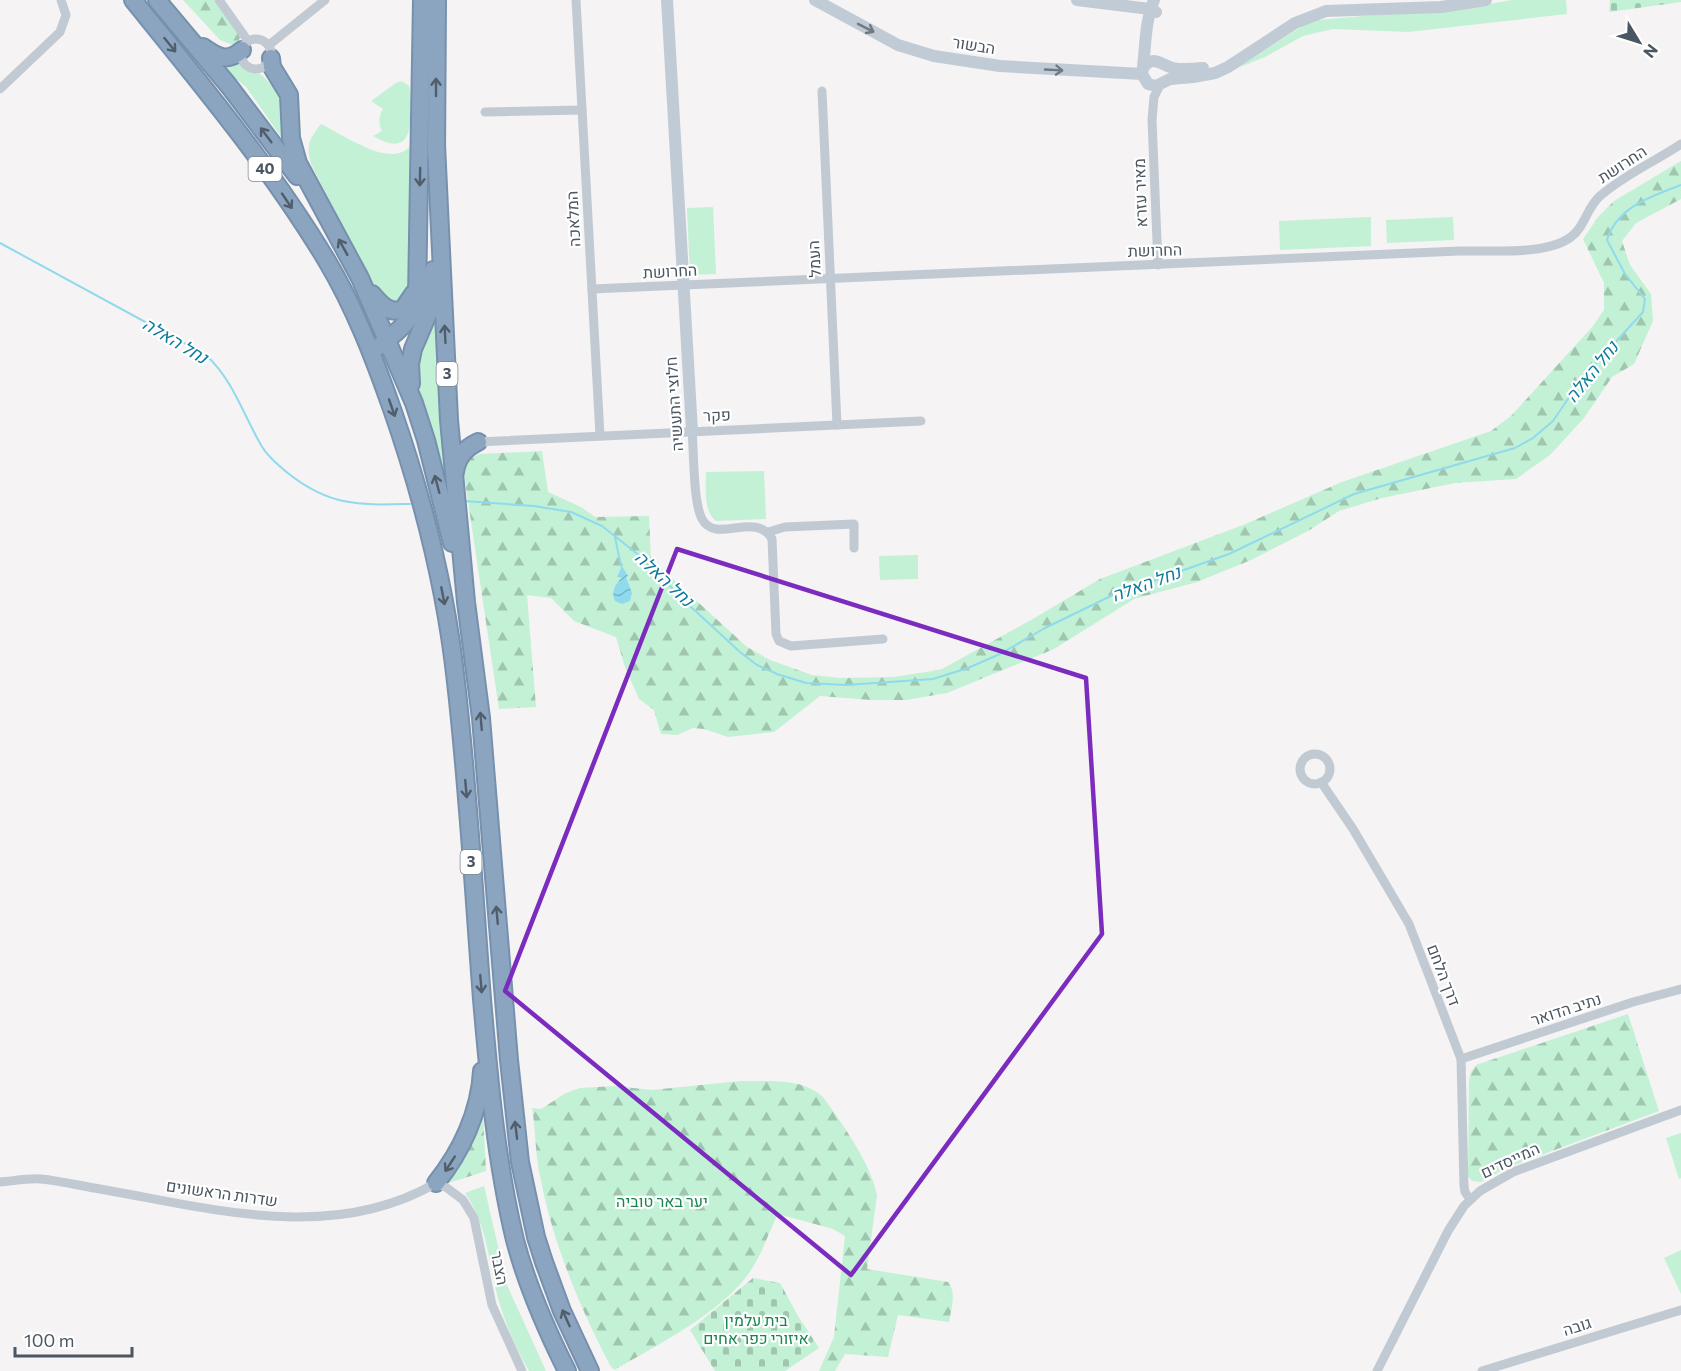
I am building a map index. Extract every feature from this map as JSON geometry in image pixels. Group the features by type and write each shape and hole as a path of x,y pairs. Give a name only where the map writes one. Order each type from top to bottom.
{"highway":[{"name":"40","path":"133,0 229,120 286,199 330,265 372,353"},
{"name":"40","path":"157,0 229,86 325,216 360,278 414,403 448,523 466,602"},
{"name":"3","path":"437,0 436,145 449,420 466,602 479,698 509,1060 520,1162 534,1229 544,1262 562,1311 590,1371"},
{"path":"390,345 414,311 417,298 420,3"},
{"path":"181,29 218,57 228,58 245,46"},
{"path":"270,51 272,67 289,95 291,138 298,163 325,216"},
{"path":"414,403 410,364 415,343 431,307 436,145"},
{"path":"360,278 384,307 395,312 403,309 410,301 418,278"},
{"path":"372,353 390,345 406,342 423,324"},
{"name":"3","path":"372,353 418,487 445,605 460,720 485,1028 497,1143 516,1243 539,1311 567,1371"},
{"path":"449,420 456,430 478,442"},
{"path":"455,479 459,458 469,446 478,442"},
{"path":"436,1184 462,1144 476,1108 482,1079 485,1028"}],"street":[{"path":"0,89 60,32 66,15 60,0"},
{"path":"219,0 245,46 243,61 252,68 263,68 270,51 325,0"},
{"name":"המלאכה","path":"576,0 600,436"},
{"name":"חלוצי התעשיה","path":"667,0 698,506 706,525 718,529 757,526 768,532"},
{"name":"הבשור","path":"815,0 898,45 934,56 1000,66 1143,74"},
{"path":"1077,0 1154,7"},
{"path":"1162,0 1154,7 1145,32 1143,74 1152,86 1170,79 1215,73 1228,67 1295,23 1326,11 1486,0"},
{"path":"1143,74 1151,61 1179,69 1194,69 1212,65 1291,16 1324,4 1396,0"},
{"path":"1154,7 1153,51 1167,70 1162,83"},
{"path":"245,46 261,39 270,51"},
{"name":"מאיר עזרא","path":"1143,74 1152,120"},
{"name":"מאיר עזרא","path":"1158,265 1152,120 1154,97 1162,83"},
{"name":"העמל","path":"822,91 837,425"},
{"path":"485,112 582,110"},
{"name":"החרושת","path":"592,289 1523,250 1544,247 1571,237 1598,197 1681,144"},
{"name":"פקר","path":"478,442 921,421"},
{"path":"854,548 854,524 785,527 768,532 773,546 776,634 779,641 790,646 883,639"},
{"name":"דרך הלחם","path":"1321,782 1353,829 1409,924 1461,1059 1464,1186 1470,1199"},
{"name":"נתיב הדואר","path":"1461,1059 1634,1002 1681,989"},
{"name":"המייסדים","path":"1377,1371 1448,1232 1470,1199 1490,1184 1513,1172 1681,1110"},
{"name":"שדרות הראשונים","path":"0,1182 41,1179 232,1211 297,1218 343,1216 363,1212 416,1195 436,1184"},
{"name":"הצבר","path":"436,1184 447,1188 463,1200 474,1218 492,1305 522,1371"},
{"name":"גובה","path":"1482,1371 1681,1310"}],"highlighted area":[{"path":"677,549 1086,678 1102,934 851,1275 505,991"}],"green space":[{"path":"183,0 214,0 236,26 240,38 235,46 220,40"},
{"path":"1512,0 1566,0 1567,14 1408,32 1333,29 1303,36 1265,57 1235,69 1304,25 1318,20 1479,6"},
{"path":"1610,0 1681,0 1681,2 1609,12"},
{"path":"237,60 263,76 286,101 288,147 247,88 216,61"},
{"path":"402,81 409,86 410,91 411,113 408,133 404,140 397,143 387,142 373,136 382,131 379,120 383,109 371,101"},
{"path":"321,124 361,145 383,153 402,152 414,143 410,282 408,289 396,305 379,294 372,285 312,166 309,144"},
{"path":"1681,161 1681,199 1636,223 1622,241 1630,265 1651,294 1653,321 1634,364 1612,377 1584,418 1550,455 1516,479 1455,483 1382,498 1339,511 1308,531 1251,560 1197,582 1134,599 1054,649 947,693 906,700 820,696 774,732 728,737 693,728 677,735 661,734 654,710 639,699 625,667 616,637 574,621 551,598 527,595 536,707 499,709 463,468 468,459 480,454 542,451 548,492 581,507 595,517 649,516 651,559 747,647 770,660 812,675 841,678 893,677 942,669 1100,579 1243,525 1342,482 1491,431 1511,416 1593,326 1604,310 1604,283 1583,239 1598,217 1614,201"},
{"path":"713,207 716,274 690,275 687,208"},
{"path":"1371,217 1371,246 1280,250 1279,221"},
{"path":"1453,217 1454,240 1387,243 1386,220"},
{"path":"439,271 449,516 414,379"},
{"path":"764,471 766,519 716,521 712,517 706,499 706,472"},
{"path":"918,555 918,579 880,580 879,556"},
{"path":"1628,1014 1659,1111 1504,1169 1481,1182 1472,1181 1468,1176 1469,1080 1476,1065"},
{"name":"יער באר טוביה","path":"740,1081 794,1083 805,1086 823,1097 847,1131 874,1183 877,1195 867,1269 948,1282 953,1296 949,1322 898,1315 888,1357 845,1354 835,1371 819,1371 834,1337 845,1236 833,1229 778,1214 758,1259 737,1287 705,1315 614,1370 599,1343 568,1274 552,1226 538,1168 532,1108 541,1109 566,1093 580,1088 615,1086 652,1090"},
{"path":"483,1117 486,1171 449,1183 447,1179 469,1150"},
{"path":"1681,1133 1681,1178 1679,1179 1666,1138"},
{"path":"484,1186 507,1285 546,1371 529,1371 504,1317 483,1231 473,1205 465,1193"},
{"path":"1681,1250 1681,1294 1664,1258"},
{"name":"בית עלמין איזורי כפר אחים","path":"753,1278 780,1283 819,1348 785,1371 715,1371 690,1330"}],"water":[{"path":"622,566 628,576 626,577 632,593 630,601 622,604 615,601 613,595 616,585 622,578 617,577"}],"waterway":[{"name":"נחל האלה","path":"464,501 534,506 571,512 602,526 650,564 678,595 740,652 757,665 777,674 806,683 846,685 933,679 968,668 1000,654 1045,628 1113,595 1229,554 1354,494 1515,448 1533,438 1553,421 1580,381 1643,312 1645,299 1625,274 1607,240 1612,229 1619,219 1637,204 1681,185"},
{"name":"נחל האלה","path":"0,243 206,355 231,386 266,453 281,468 304,485 319,493 347,502 410,504"},
{"path":"615,537 621,566"}]}
